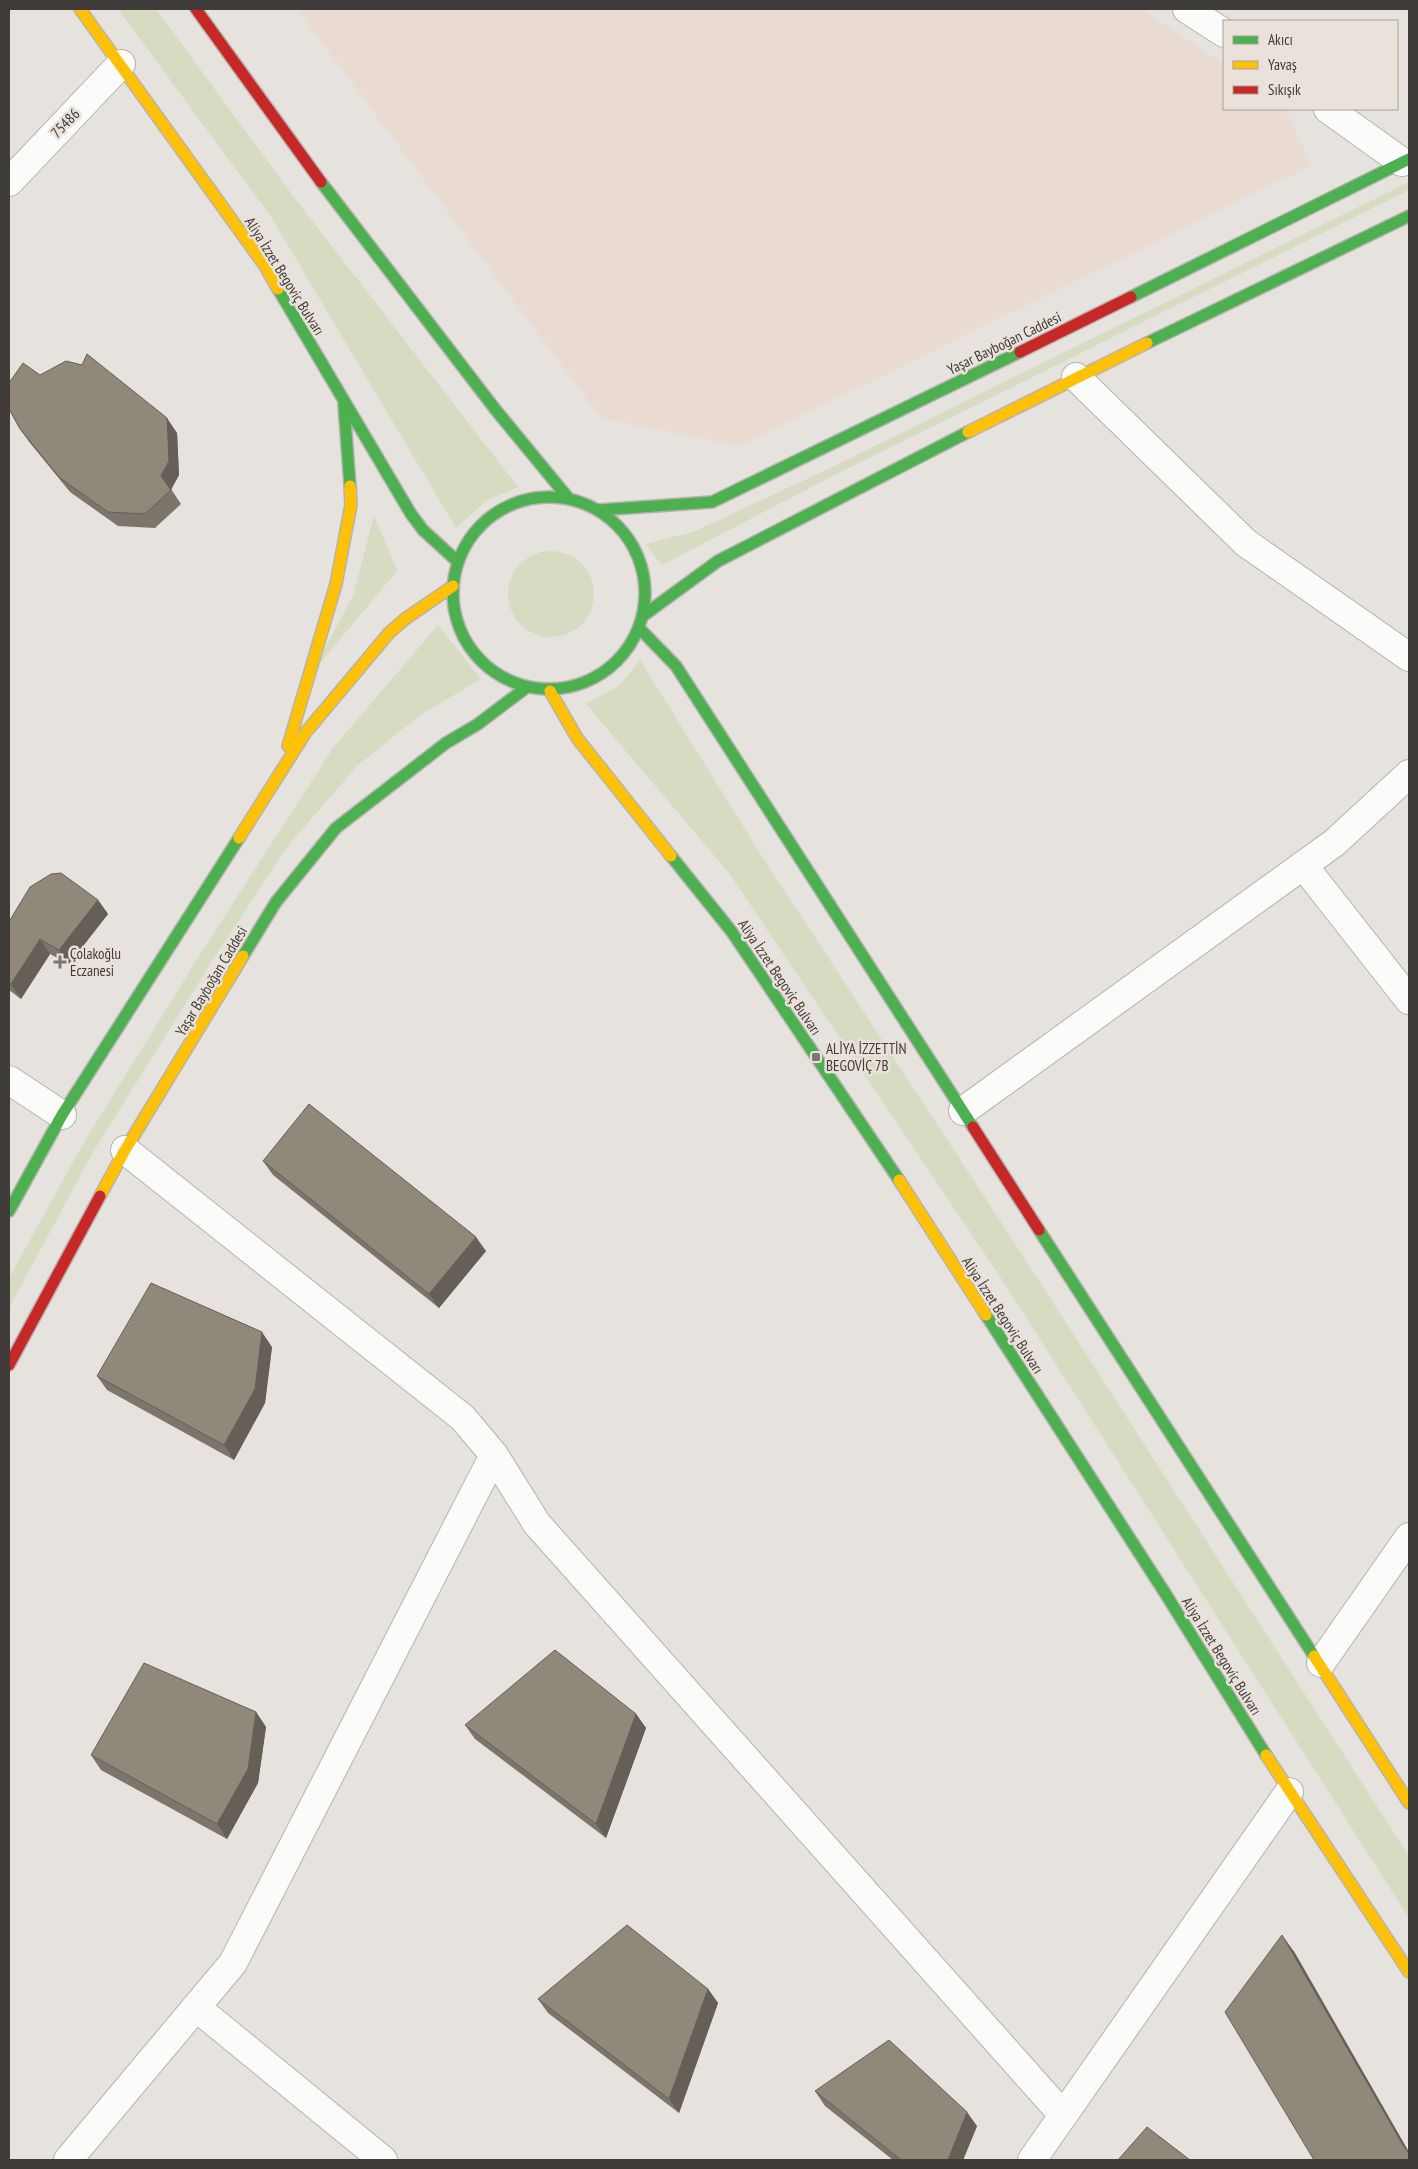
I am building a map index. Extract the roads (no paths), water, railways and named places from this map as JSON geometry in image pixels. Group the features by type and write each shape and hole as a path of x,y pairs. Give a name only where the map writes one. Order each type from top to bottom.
{"main road":[{"name":"Aliya İzzet Begoviç Bulvarı","path":"80,9 265,266 411,514 423,530 458,562"},
{"path":"196,9 341,210 495,409 569,499"},
{"name":"Yaşar Bayboğan Caddesi","path":"599,510 712,502 910,406 1405,160"},
{"path":"644,615 718,561 1076,377 1409,216"},
{"path":"281,770 336,584 351,505 344,401"},
{"path":"539,497 569,499 599,510 632,543 645,586 644,615 641,630 614,665 591,681 550,691 528,687 504,679 479,660 461,634 452,603 458,562 466,544 485,521 510,505 539,497"},
{"path":"9,1211 62,1115 306,732 389,634 405,619 453,586"},
{"path":"641,630 676,666 1321,1663 1409,1803"},
{"name":"Yaşar Bayboğan Caddesi","path":"9,1366 125,1150 276,902 336,828 446,743 478,724 528,687"},
{"name":"Aliya İzzet Begoviç Bulvarı","path":"550,691 577,738 732,932 854,1111 1165,1593 1289,1792 1409,1972"}],"street":[{"path":"1187,9 1222,23"},
{"name":"75486","path":"9,182 121,64"},
{"path":"1330,110 1405,160"},
{"path":"1076,377 1246,543 1409,657"},
{"path":"963,1111 1334,843 1409,774"},
{"path":"1303,865 1409,1000"},
{"path":"9,1080 62,1115"},
{"path":"125,1150 464,1418 494,1455 537,1524 1064,2115"},
{"path":"68,2160 233,1963 494,1455"},
{"path":"1321,1663 1409,1537"},
{"path":"1032,2160 1289,1792"},
{"path":"197,2008 383,2160"}],"place":[{"name":"Çolakoğlu Eczanesi","path":"60,962"},
{"name":"ALİYA İZZETTİN BEGOVİÇ 7B","path":"816,1057"}]}
